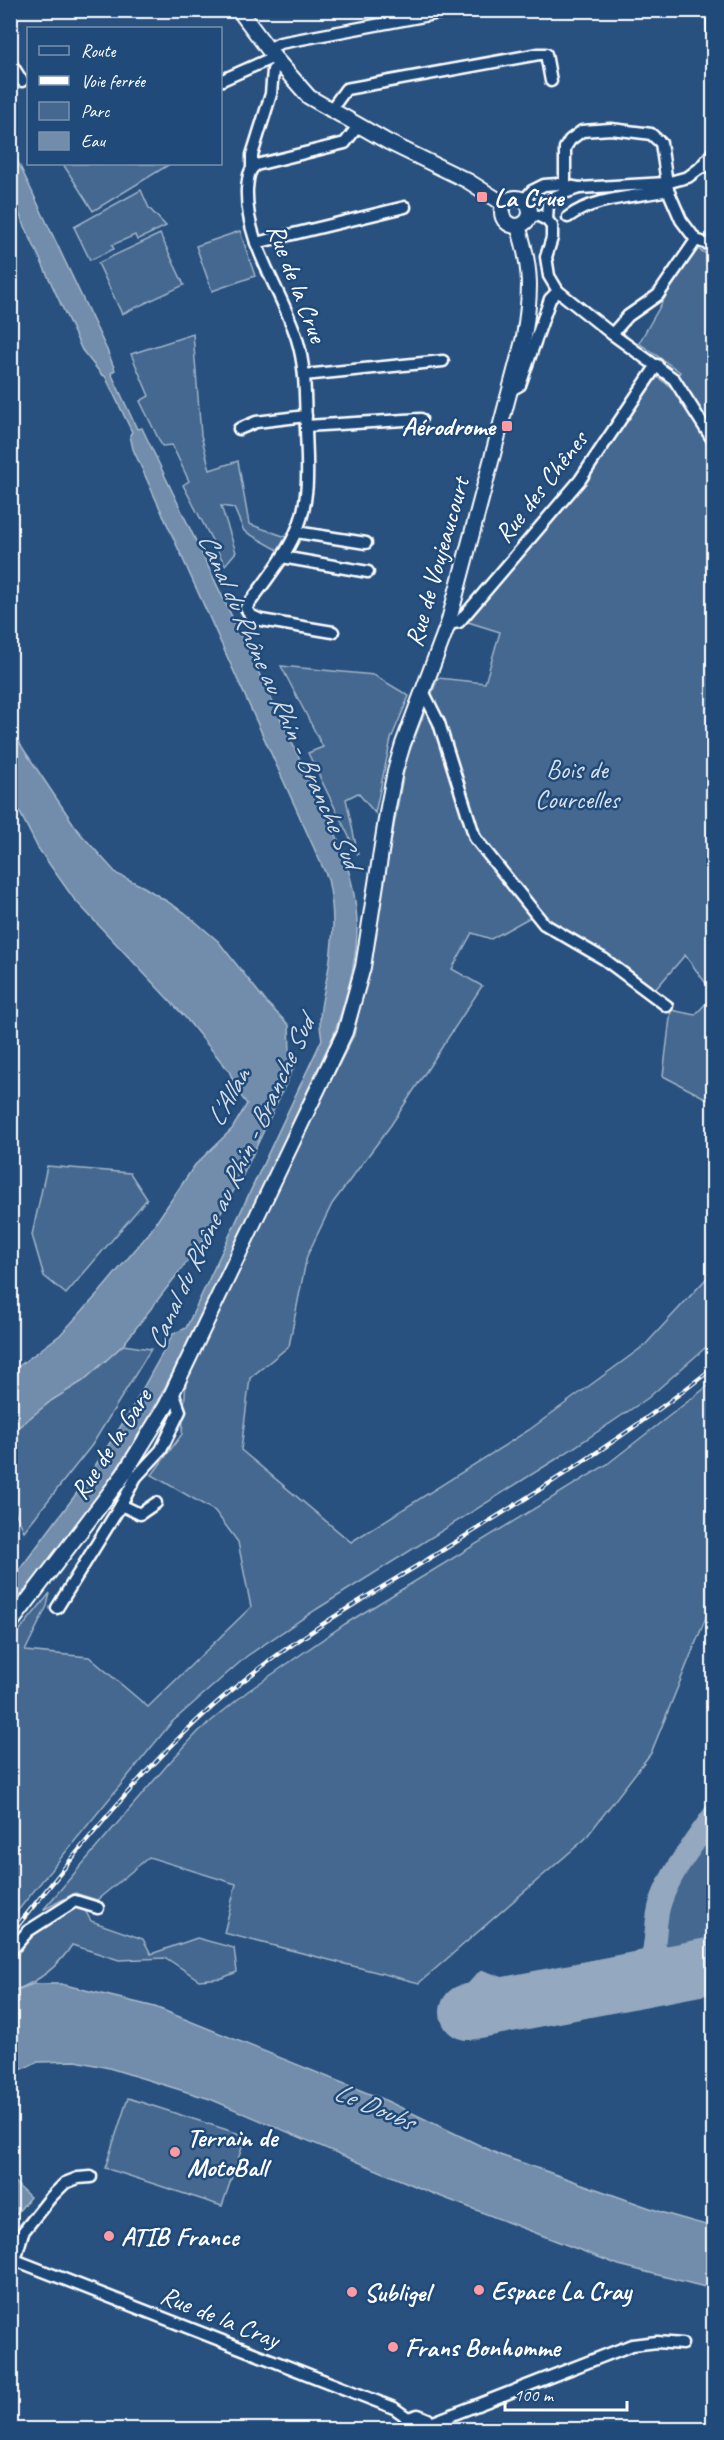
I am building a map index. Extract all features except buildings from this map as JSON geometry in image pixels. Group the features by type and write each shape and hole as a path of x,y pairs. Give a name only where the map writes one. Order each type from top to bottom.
{"main road":[{"path":"239,10 272,58 309,97 358,126 468,181 504,204"},
{"path":"510,199 524,200 530,210 526,223 518,226 509,225 503,220 501,212 504,204 510,199"},
{"name":"Rue de Voujeaucourt","path":"372,909 395,771 403,744 453,623 524,337 530,300 529,267 518,226"},
{"name":"Rue de la Gare","path":"10,1624 130,1476 173,1392 345,1032 363,967 372,909"}],"street":[{"path":"222,80 272,58 280,43 456,10"},
{"path":"713,10 714,67"},
{"path":"330,111 346,89 539,54 546,54 551,81"},
{"name":"Rue de la Crue","path":"272,58 271,94 252,155 252,168 249,173 248,218 256,243 293,328 301,354 308,476 306,498 296,532 282,557 246,608 250,615 261,620 333,632"},
{"path":"10,62 22,81"},
{"path":"252,168 265,162 345,142 358,126"},
{"path":"565,185 567,143 582,131 588,129 644,133 657,138 663,150 667,187 681,220 696,240 714,246"},
{"path":"568,217 579,209 595,204 667,187 688,177 700,168 714,152"},
{"path":"700,168 714,163"},
{"path":"524,200 532,191 544,185 579,188 667,187"},
{"path":"547,220 548,202 556,196 579,188"},
{"path":"256,243 405,207"},
{"path":"530,215 539,216 552,226 552,238 546,257 549,276 558,291 674,379 714,442"},
{"path":"612,334 628,316 658,296 696,240"},
{"path":"509,392 520,385 550,299 558,291"},
{"path":"304,375 443,361"},
{"name":"Rue des Chênes","path":"453,623 580,480 657,365"},
{"path":"239,429 256,422 421,419"},
{"path":"296,532 366,543"},
{"path":"282,557 368,572"},
{"path":"424,693 439,723 475,838 544,924 604,959 667,1006"},
{"path":"57,1608 121,1505 130,1476"},
{"path":"121,1505 140,1514 156,1503"},
{"path":"10,1952 28,1931 75,1901 98,1908"},
{"name":"Rue de la Cray","path":"91,2177 78,2178 64,2183 51,2197 23,2232 15,2260 394,2408 408,2418 418,2415 428,2419 432,2426"},
{"path":"432,2426 632,2345 657,2342 682,2344"},
{"path":"401,2430 408,2418"}],"green space":[{"path":"64,165 168,165 93,211"},
{"path":"141,190 149,208 166,226 137,240 135,235 112,245 114,249 90,260 74,227"},
{"path":"240,231 255,276 212,291 196,246"},
{"path":"160,234 184,285 122,314 98,263"},
{"name":"Bois de Courcelles","path":"694,247 714,258 713,314 707,326 713,317 713,993 685,955 654,991 536,914 491,939 472,933 452,969 482,986 391,1125 332,1204 307,1256 289,1346 250,1378 241,1450 351,1542 529,1430 645,1345 706,1279 713,1276 713,1341 648,1398 247,1656 172,1722 11,1919 11,1641 50,1593 47,1606 25,1651 89,1657 148,1707 251,1607 238,1542 215,1511 152,1475 182,1434 186,1382 299,1144 354,1035 406,760 438,678 485,683 500,632 468,622 585,482 657,377 671,387 680,372 639,343"},
{"path":"193,334 201,435 210,470 238,461 249,524 286,537 278,550 244,531 234,508 221,506 236,552 225,565 183,485 189,481 172,445 162,446 140,401 149,396 131,354"},
{"path":"281,666 374,675 409,696 391,739 375,813 358,793 346,799 358,855 308,753 323,747"},
{"path":"713,996 713,1102 663,1076 671,1010 695,1015"},
{"path":"47,1166 130,1173 147,1199 66,1294 44,1276 32,1235"},
{"path":"123,1345 151,1349 92,1445 24,1531 11,1503 11,1433 52,1400 83,1381"},
{"path":"713,1382 713,1600 651,1753 585,1839 419,1983 224,1933 236,1884 149,1857 97,1900 75,1893 43,1910 169,1763 199,1731 248,1691 345,1624 606,1465"},
{"path":"713,1826 713,1953 693,1958 681,1957 669,1951 662,1939 662,1924 666,1906 685,1869"},
{"path":"82,1905 91,1921 143,1939 151,1954 197,1938 234,1948 237,1972 222,1978 199,1980 166,1958 119,1960 72,1945 47,1973 13,1991 10,1960 35,1932 74,1906"},
{"name":"Terrain de MotoBall","path":"128,2098 246,2136 222,2206 105,2168"}],"water":[{"path":"10,145 107,350 115,370 111,373 137,429 142,428 337,837 347,864 357,913 355,958 334,1034 196,1329 142,1430 79,1527 11,1612 11,1581 82,1486 128,1415 173,1334 186,1328 322,1039 320,1021 331,954 333,922 328,879 133,449 130,435 132,432 105,376 82,350 11,196"},
{"name":"Canal du Rhône au Rhin - Branche Sud","path":"10,729 79,832 117,874 144,887 184,912 218,941 267,1003 289,1025 290,1052 296,1062 243,1175 206,1237 123,1345 83,1381 52,1400 11,1433 11,1372 60,1335 98,1294 149,1233 195,1165 232,1129 247,1104 238,1092 229,1071 184,1016 74,899 38,848 11,795"},
{"name":"Le Doubs","path":"33,1984 61,1984 155,2007 387,2101 500,2155 667,2214 713,2227 713,2289 619,2265 429,2192 210,2099 109,2068 76,2061 38,2062 11,2074 11,1992"},
{"path":"11,2181 30,2197 14,2217 11,2225"}],"taxiway":[{"path":"630,1981 641,1974 652,1957 658,1912 671,1878 714,1814"},
{"path":"654,1946 665,1964 673,1969 684,1971"},
{"path":"508,2005 501,2012 487,2013 476,2001 476,1991 484,1982 534,2000"}],"runway":[{"path":"468,2012 714,1965"}],"railway":[{"path":"10,1935 90,1836 146,1772 175,1742 238,1685 329,1620 609,1444 714,1367"}],"place":[{"name":"La Crue","path":"482,197"},
{"name":"Aérodrome","path":"507,426"},
{"name":"Terrain de MotoBall","path":"175,2152"},
{"name":"ATIB France","path":"109,2236"},
{"name":"Espace La Cray","path":"479,2290"},
{"name":"Subligel","path":"352,2292"},
{"name":"Frans Bonhomme","path":"393,2347"}],"water label":[{"name":"L'Allan","path":"228,1097"}]}
